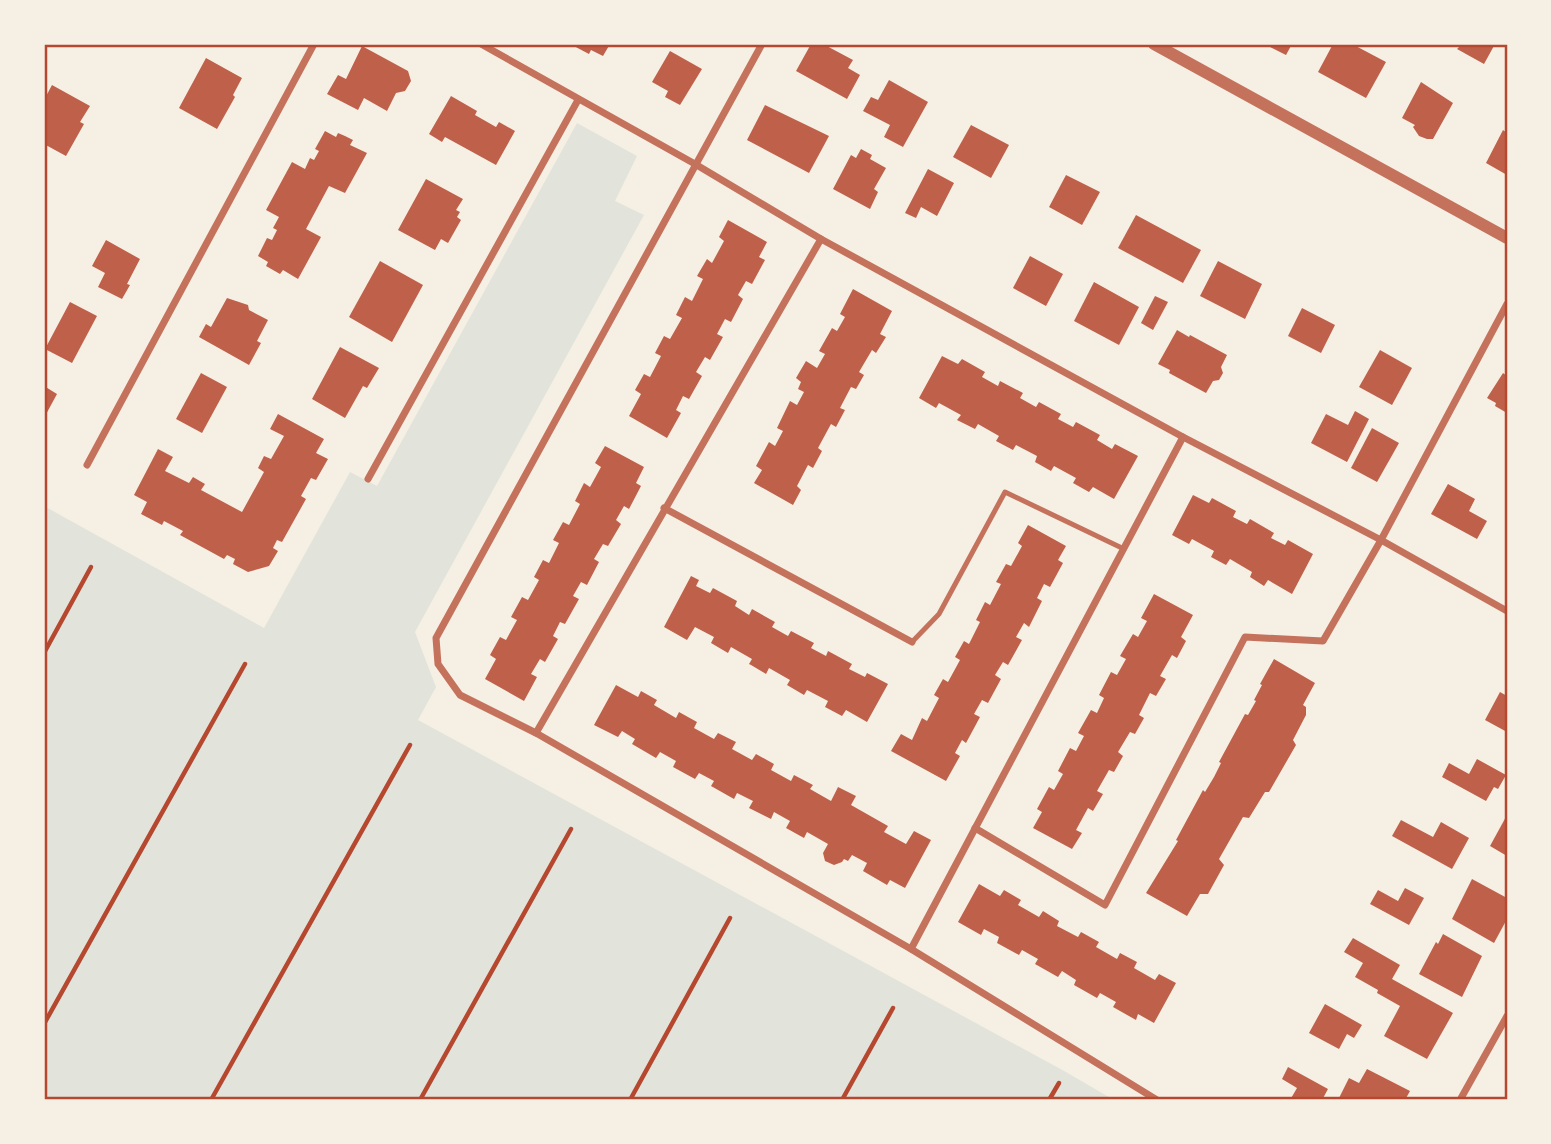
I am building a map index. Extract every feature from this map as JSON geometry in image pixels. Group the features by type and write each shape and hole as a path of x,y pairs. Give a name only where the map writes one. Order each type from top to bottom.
{"street":[{"path":"87,464 314,44"},
{"path":"481,44 695,164 821,239 1183,437 1381,540 1507,611"},
{"path":"762,44 436,638 438,664 460,695 536,733 911,949 1157,1100"},
{"path":"1154,44 1507,238"},
{"path":"368,479 578,100"},
{"path":"536,733 821,239"},
{"path":"975,828 1105,905 1245,637 1323,640 1381,540 1507,304"},
{"path":"911,949 1183,437"},
{"path":"664,508 912,642"},
{"path":"1460,1100 1507,1016"}],"lane":[{"path":"912,642 939,614 1005,492 1124,549"}],"path":[{"path":"44,653 91,567"},
{"path":"44,1024 245,664"},
{"path":"211,1100 410,745"},
{"path":"420,1100 571,829"},
{"path":"630,1100 730,918"},
{"path":"842,1100 893,1008"},
{"path":"1049,1100 1059,1083"}],"shaded area":[{"path":"577,123 637,156 615,201 644,215 415,632 436,687 418,720 1114,1100 44,1100 44,506 264,628 350,472 377,486"}],"building":[{"path":"570,44 610,44 603,56 591,50 589,54"},
{"path":"811,44 823,44 853,60 848,68 860,75 847,99 796,71"},
{"path":"1264,44 1292,44 1286,55"},
{"path":"1333,44 1352,44 1386,62 1366,98 1318,72"},
{"path":"1456,44 1495,44 1484,64 1457,49 1460,46"},
{"path":"362,46 408,71 411,81 405,91 396,93 387,111 364,98 358,110 327,94 338,75 346,79"},
{"path":"670,51 702,69 680,105 665,97 668,91 652,82"},
{"path":"206,58 242,78 217,129 179,108"},
{"path":"889,80 928,102 903,147 884,137 890,125 863,111 871,97 878,100"},
{"path":"1421,82 1453,103 1433,139 1419,136 1413,127 1415,125 1402,118"},
{"path":"52,85 90,106 80,122 84,124 66,156 44,144 44,100"},
{"path":"451,96 477,111 475,115 496,127 499,122 515,131 496,165 445,137 442,142 429,134"},
{"path":"765,105 829,136 809,173 747,140"},
{"path":"971,125 1009,145 991,178 953,157"},
{"path":"1503,130 1507,133 1507,175 1486,163"},
{"path":"325,131 336,137 338,133 353,140 350,145 367,153 345,193 329,186 306,229 321,237 298,279 283,270 280,274 266,266 268,262 258,256 267,238 272,240 277,230 273,228 279,217 266,210 292,162 305,169 310,158 314,160 319,151 315,149"},
{"path":"861,149 872,155 870,159 886,168 874,189 878,192 870,209 833,189 851,155 856,158"},
{"path":"928,169 954,183 937,216 921,207 916,218 905,213"},
{"path":"1066,175 1100,192 1082,225 1049,207"},
{"path":"426,179 463,199 456,210 460,212 457,217 461,220 448,243 441,239 435,250 398,230"},
{"path":"1136,215 1201,250 1183,283 1118,248"},
{"path":"728,220 767,242 759,257 765,260 752,284 746,281 738,295 743,299 731,322 725,319 717,334 723,337 710,360 705,357 696,372 702,376 689,399 683,396 676,410 681,413 667,438 629,416 641,394 635,390 644,374 650,377 661,356 655,353 664,336 670,339 682,318 676,315 685,297 692,301 703,279 697,276 707,259 712,263 724,241 719,237"},
{"path":"106,240 140,259 122,299 98,287 105,273 92,266"},
{"path":"1030,256 1063,274 1046,306 1013,288"},
{"path":"380,261 423,285 392,342 349,317"},
{"path":"1218,261 1262,284 1245,319 1200,296"},
{"path":"1094,282 1139,307 1119,345 1074,321"},
{"path":"853,289 892,311 880,334 886,337 876,353 872,350 859,372 864,375 856,389 851,387 840,408 845,410 836,427 831,424 818,448 822,451 813,468 808,465 797,486 801,490 793,505 754,483 762,470 756,466 769,442 775,446 783,431 777,428 790,401 797,405 804,392 798,389 801,382 796,378 806,361 817,368 825,354 819,351 832,328 837,331 845,317 840,314"},
{"path":"1155,296 1168,302 1153,330 1141,323"},
{"path":"227,298 248,305 249,310 268,320 257,341 261,343 249,365 199,337 206,324 211,327"},
{"path":"70,302 97,316 72,363 45,349"},
{"path":"1302,308 1335,325 1321,353 1288,336"},
{"path":"1177,330 1227,355 1221,367 1223,373 1219,380 1213,381 1206,393 1158,364"},
{"path":"340,347 379,368 367,388 363,386 345,418 312,399"},
{"path":"1380,350 1412,368 1392,405 1359,387"},
{"path":"942,356 958,364 962,359 985,372 982,377 998,386 1000,381 1023,393 1020,398 1036,407 1039,402 1061,414 1058,419 1073,427 1076,422 1100,435 1097,440 1112,449 1115,444 1138,456 1114,499 1093,487 1089,492 1073,483 1076,478 1054,466 1051,471 1035,462 1037,456 1016,445 1013,450 996,441 999,436 978,424 975,429 957,420 961,415 939,403 936,408 919,398"},
{"path":"201,373 227,387 202,433 176,419"},
{"path":"1503,373 1507,376 1507,413 1487,398"},
{"path":"44,386 57,394 44,418"},
{"path":"1355,411 1369,419 1347,462 1311,443 1326,414 1348,425"},
{"path":"278,414 324,439 316,453 328,459 316,480 311,478 301,496 306,499 282,542 277,540 273,548 278,551 269,566 248,572 233,564 235,559 227,555 224,559 180,535 183,531 164,521 162,525 141,514 147,502 134,495 158,449 173,457 165,471 189,483 193,477 205,484 201,490 242,512 264,472 258,468 264,456 271,459 284,436 270,429"},
{"path":"1372,428 1399,443 1377,482 1351,468"},
{"path":"605,446 644,467 636,483 641,486 629,509 624,506 616,520 621,524 608,546 603,544 594,559 599,562 587,585 581,582 573,596 579,599 565,624 560,622 553,636 558,639 545,662 540,659 531,674 537,677 524,701 485,679 496,659 490,655 500,637 506,640 517,620 511,617 522,597 528,600 539,580 534,577 543,560 549,563 559,543 553,540 563,522 569,525 580,504 575,501 584,483 590,487 601,467 595,463"},
{"path":"1448,484 1475,499 1469,511 1487,521 1477,539 1431,514"},
{"path":"1193,495 1209,503 1212,498 1236,511 1233,517 1247,524 1250,519 1274,533 1271,538 1285,545 1288,540 1313,554 1292,594 1268,580 1264,586 1250,577 1252,572 1230,559 1226,565 1211,557 1214,551 1192,539 1189,544 1172,535"},
{"path":"1028,525 1066,546 1058,560 1063,563 1050,587 1044,584 1037,598 1042,601 1029,627 1024,623 1016,637 1022,640 1008,665 1003,662 995,675 1001,679 988,703 982,700 974,714 980,717 966,743 962,740 955,753 960,756 946,781 891,751 901,734 912,740 922,718 927,721 939,698 934,695 943,679 948,682 960,660 955,657 964,641 969,644 980,622 976,620 985,602 990,605 1001,584 996,582 1006,564 1011,566 1022,546 1018,543"},
{"path":"691,576 699,580 696,586 710,593 713,588 737,601 735,606 749,615 752,609 775,622 772,627 788,636 791,631 814,643 811,648 826,656 828,651 852,664 849,669 865,677 867,673 888,684 867,722 846,710 842,716 825,707 828,701 807,690 804,695 787,685 790,680 769,668 766,674 749,664 752,659 731,647 728,653 711,643 714,637 695,627 687,640 664,627"},
{"path":"1154,594 1193,615 1181,637 1186,641 1177,658 1172,655 1160,676 1166,679 1156,696 1150,693 1139,715 1144,718 1135,734 1130,732 1118,752 1123,756 1114,772 1109,770 1097,791 1103,794 1093,811 1088,808 1076,830 1082,833 1072,849 1033,828 1042,812 1037,809 1049,787 1054,790 1063,774 1058,771 1070,748 1076,751 1084,736 1078,733 1091,710 1097,713 1104,698 1099,695 1111,672 1117,675 1126,659 1120,656 1133,634 1138,637 1147,621 1141,618"},
{"path":"1274,659 1315,683 1303,705 1306,707 1306,715 1293,740 1296,745 1269,792 1265,792 1249,818 1243,817 1219,859 1224,865 1208,894 1200,894 1187,916 1146,893 1178,841 1176,840 1203,790 1205,792 1214,777 1221,763 1219,762 1245,714 1248,715 1256,701 1254,700 1262,685 1260,684"},
{"path":"616,685 638,697 641,691 657,700 654,705 676,718 679,712 697,722 694,728 714,739 718,733 736,742 732,749 752,760 756,754 774,764 771,770 791,781 794,775 813,785 810,789 831,801 838,787 856,796 851,805 888,826 884,832 906,844 914,831 931,840 905,888 890,880 887,885 863,871 867,863 852,855 848,861 844,859 834,865 825,861 823,853 828,844 807,832 804,838 786,828 790,821 774,812 771,819 749,808 753,801 737,793 734,799 711,786 714,781 699,773 695,779 673,767 676,761 660,752 656,758 632,744 635,739 622,731 618,737 594,725"},
{"path":"1500,692 1507,696 1507,732 1485,720"},
{"path":"1477,759 1506,775 1498,789 1494,787 1486,801 1442,777 1449,763 1469,774"},
{"path":"1507,815 1507,856 1490,846"},
{"path":"1401,820 1433,837 1441,822 1469,838 1452,869 1392,836"},
{"path":"1472,879 1507,898 1507,919 1494,943 1452,919"},
{"path":"979,884 1000,896 1004,890 1021,900 1018,905 1039,917 1043,911 1059,921 1057,926 1078,937 1081,932 1099,942 1096,947 1117,959 1120,953 1137,962 1134,968 1155,980 1159,974 1176,983 1154,1023 1138,1014 1136,1020 1113,1007 1116,1002 1100,993 1097,998 1074,985 1076,980 1062,971 1058,977 1035,964 1038,959 1022,950 1019,955 997,943 999,937 984,929 981,935 958,922"},
{"path":"1405,888 1424,898 1409,925 1370,904 1378,890 1398,901"},
{"path":"1443,934 1482,956 1462,997 1419,974"},
{"path":"1353,938 1400,965 1392,979 1453,1013 1427,1059 1384,1036 1400,1006 1355,977 1363,963 1344,952"},
{"path":"1325,1004 1362,1025 1354,1038 1347,1034 1339,1049 1309,1033"},
{"path":"1288,1067 1328,1089 1322,1100 1290,1100 1297,1088 1282,1079"},
{"path":"1367,1069 1410,1091 1405,1100 1338,1100 1349,1078 1359,1083"}]}
